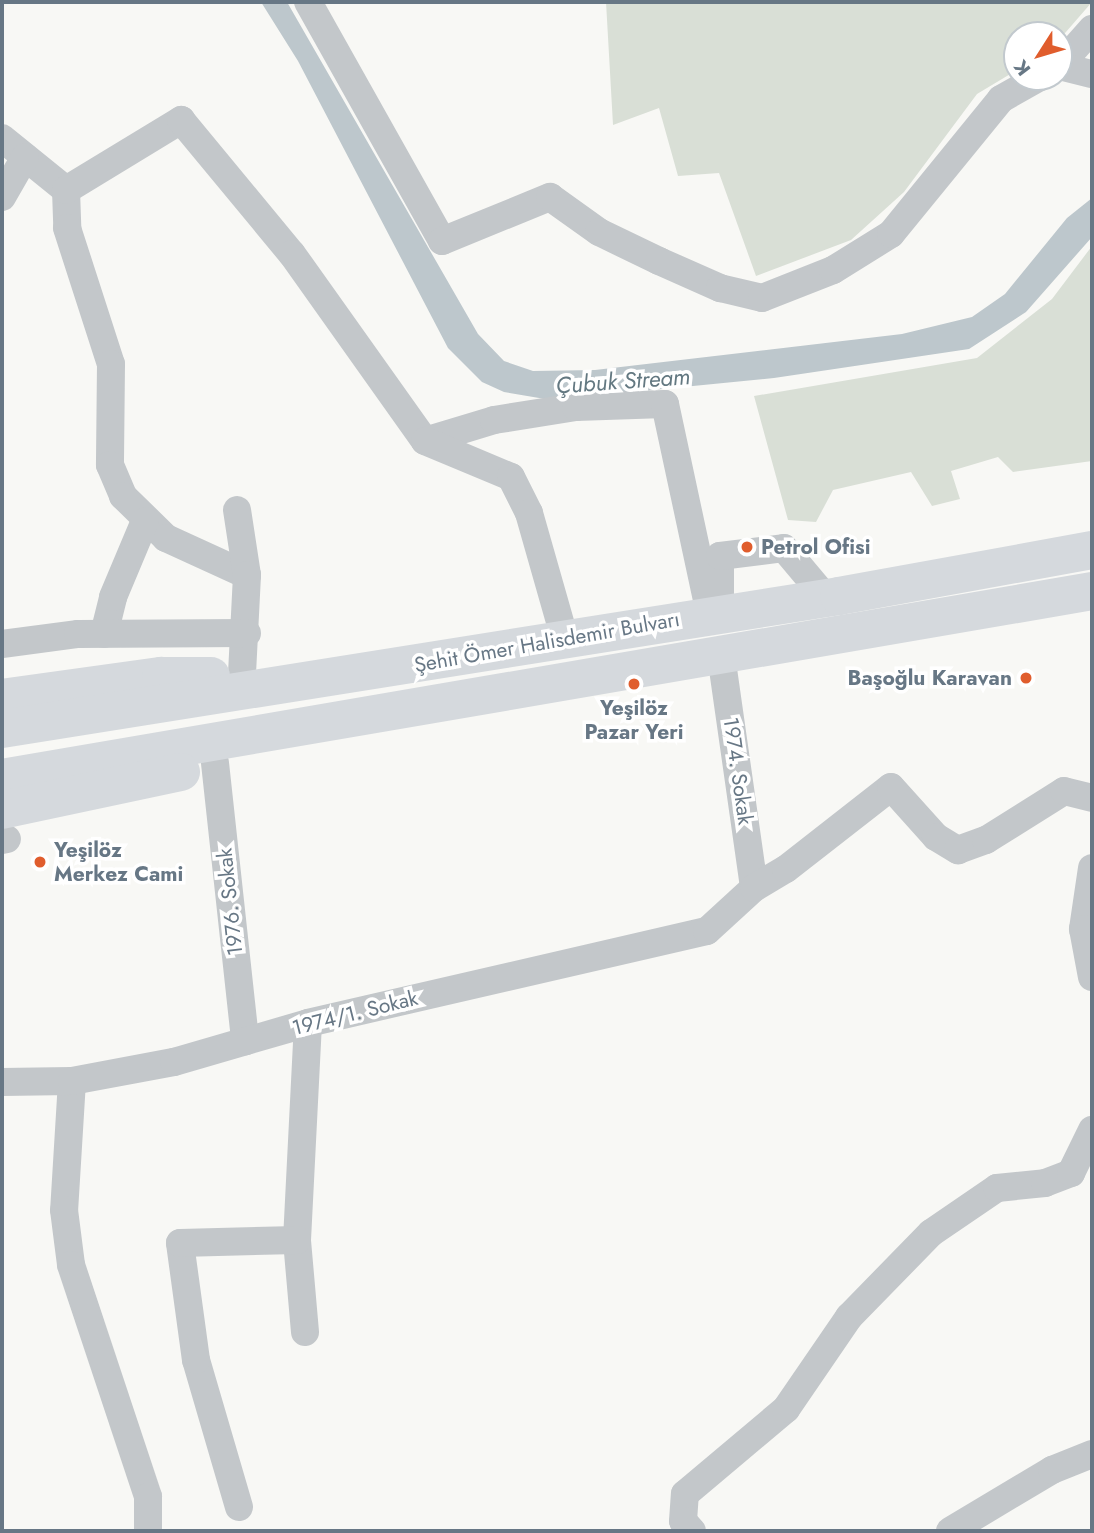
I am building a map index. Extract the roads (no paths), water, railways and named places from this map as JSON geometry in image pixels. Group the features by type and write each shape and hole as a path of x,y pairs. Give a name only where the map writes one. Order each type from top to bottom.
{"highway":[{"name":"Şehit Ömer Halisdemir Bulvarı","path":"2,729 826,598 1092,550"},
{"name":"Şehit Ömer Halisdemir Bulvarı","path":"2,778 1092,591"},
{"path":"2,698 161,676 346,676"},
{"name":"Şehit Ömer Halisdemir Bulvarı","path":"4,830 383,713"}],"street":[{"path":"308,2 442,241 550,197 599,232 659,261 720,289 762,298 833,270 891,234 1001,99 1015,91"},
{"path":"1073,50 1092,29"},
{"path":"1073,69 1092,74"},
{"path":"66,190 181,120 292,254 425,441 511,477 529,513 565,639"},
{"path":"2,138 66,190 67,228 111,364 110,465 123,496 145,521 190,553 247,575"},
{"path":"2,197 25,157"},
{"path":"425,441 494,420 576,407 665,404 715,614"},
{"path":"236,510 247,575 247,633 242,676"},
{"path":"104,634 113,597 145,521"},
{"path":"715,614 720,556 784,548 826,598"},
{"path":"2,644 104,634 247,633"},
{"name":"1974. Sokak","path":"722,654 754,888"},
{"name":"1976. Sokak","path":"215,763 245,1041"},
{"path":"754,888 786,869 891,787 936,837 958,850 986,840 1065,791 1092,798"},
{"path":"1092,868 1083,929 1092,977"},
{"name":"1974/1. Sokak","path":"2,1082 72,1081 174,1062 308,1023 707,931 754,888"},
{"path":"305,1332 296,1240 308,1023"},
{"path":"72,1081 64,1210 71,1265 148,1497 148,1531"},
{"path":"692,1531 683,1521 685,1494 786,1409 849,1317 931,1233 997,1188 1045,1183 1071,1173 1092,1130"},
{"path":"239,1507 196,1360 180,1243 296,1240"},
{"path":"950,1531 1052,1470 1092,1454"}],"water":[{"name":"Çubuk Stream","path":"261,2 287,2 478,334 504,361 533,371 595,370 902,334 972,317 1005,294 1067,218 1092,198 1092,237 1026,312 969,349 774,378 551,400 504,392 482,382 448,348 298,61"}],"place":[{"name":"Petrol Ofisi","path":"747,547"},
{"name":"Başoğlu Karavan","path":"1026,678"},
{"name":"Yeşilöz Pazar Yeri","path":"634,684"},
{"name":"Yeşilöz Merkez Cami","path":"40,862"}]}
